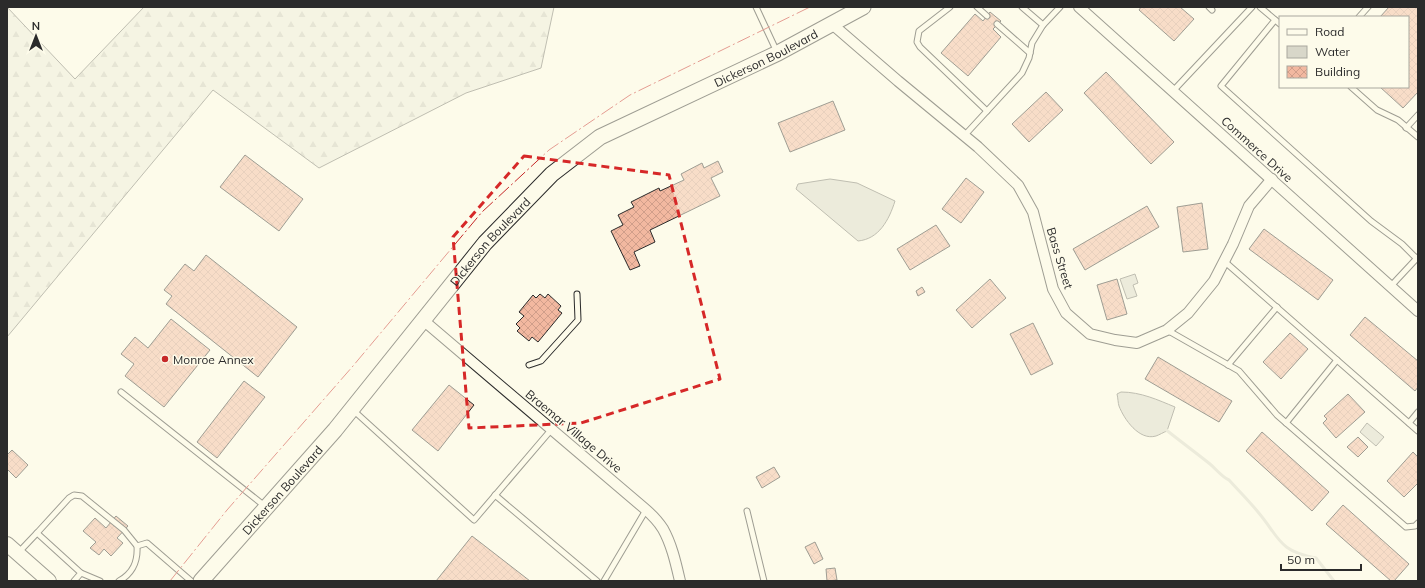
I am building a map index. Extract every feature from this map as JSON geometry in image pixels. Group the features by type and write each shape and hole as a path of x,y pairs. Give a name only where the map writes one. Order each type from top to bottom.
{"main road":[{"name":"Dickerson Boulevard","path":"201,581 352,410 486,243 552,174 600,137 778,53 832,24 856,9"},
{"path":"7,544 42,577"}],"street":[{"name":"Commerce Drive","path":"1079,7 1418,311"},
{"name":"Bass Street","path":"832,24 964,136 1018,185 1033,212 1053,289 1066,313 1090,334 1137,343 1167,330 1188,313 1214,281 1249,206 1272,179"},
{"name":"Braemar Village Drive","path":"423,320 646,510 663,528 669,541 680,581"}],"lane":[{"path":"756,7 778,53"},
{"path":"950,7 920,31 917,42 920,47 987,111"},
{"path":"977,7 987,16"},
{"path":"1022,7 1042,24"},
{"path":"964,136 1022,73 1027,63 1032,43 1042,24 1060,7"},
{"path":"1173,91 1252,7"},
{"path":"1260,7 1279,23"},
{"path":"1360,16 1368,7"},
{"path":"1275,20 1220,86 1371,221 1402,244 1417,258 1390,287"},
{"path":"998,24 1030,53"},
{"path":"1353,88 1377,110 1398,120 1418,137"},
{"path":"1406,128 1418,115"},
{"path":"1224,261 1418,431"},
{"path":"529,365 541,361 578,320 577,294"},
{"path":"1228,365 1277,307"},
{"path":"1167,330 1239,371 1277,415 1406,526 1415,526 1418,523"},
{"path":"1286,423 1337,360"},
{"path":"121,392 266,507"},
{"path":"352,410 474,520 551,430"},
{"path":"1409,423 1418,412"},
{"path":"18,553 63,503 74,495 78,494 89,500 124,530 137,546 136,560 133,569 125,578 119,581"},
{"path":"495,495 597,581"},
{"path":"604,581 646,510"},
{"path":"747,512 764,581"},
{"path":"37,533 82,573 100,581"},
{"path":"137,546 147,543 191,581"},
{"path":"74,581 82,573"}],"highlighted area":[{"path":"524,156 669,175 720,379 581,423 469,428 453,237"}],"green space":[{"path":"7,7 75,79 144,7 554,7 541,68 466,93 319,168 213,90 7,337"}],"water":[{"path":"830,179 857,183 895,201 890,215 882,227 872,237 858,241 796,189 798,184"},
{"path":"1135,274 1138,283 1133,285 1137,296 1127,299 1120,279"},
{"path":"1121,392 1142,395 1175,407 1167,431 1150,437 1133,428 1124,417 1119,406 1117,394"},
{"path":"1367,423 1384,437 1376,446 1360,432"}],"building":[{"path":"1141,7 1180,7 1194,19 1174,41 1139,10"},
{"path":"1389,7 1418,7 1418,92 1403,108 1381,88 1409,88 1409,16 1381,16"},
{"path":"990,12 1001,21 993,29 1001,37 968,76 941,53 975,14 983,21"},
{"path":"1106,72 1174,142 1151,164 1084,93"},
{"path":"1046,92 1063,110 1029,142 1012,124"},
{"path":"833,101 845,130 790,152 778,123"},
{"path":"245,155 303,199 279,231 220,187"},
{"path":"718,161 723,172 711,178 720,196 650,230 655,242 634,252 640,266 630,270 611,231 623,225 618,215 634,207 631,202 659,188 660,191 684,180 681,174 702,163 704,168"},
{"path":"966,178 984,192 961,223 942,209"},
{"path":"1202,203 1208,249 1183,252 1177,207"},
{"path":"1147,206 1159,227 1085,270 1073,249"},
{"path":"936,225 950,246 910,270 897,249"},
{"path":"1264,229 1333,280 1318,300 1249,249"},
{"path":"206,255 297,327 258,377 166,304 172,296 164,290 185,264 194,271"},
{"path":"990,279 1006,298 972,328 956,310"},
{"path":"1117,279 1127,314 1107,320 1097,285"},
{"path":"922,287 925,292 918,296 916,291"},
{"path":"540,294 545,298 548,294 561,306 558,310 562,313 538,342 532,337 529,341 517,331 520,328 516,324 524,316 519,312 533,295 536,298"},
{"path":"1365,317 1418,361 1418,387 1415,391 1350,335"},
{"name":"Monroe Annex","path":"171,319 210,350 164,407 125,376 134,364 121,354 135,337 148,348"},
{"path":"1033,323 1053,364 1031,375 1010,334"},
{"path":"1290,333 1308,349 1281,379 1263,362"},
{"path":"1158,357 1232,401 1219,422 1145,379"},
{"path":"244,381 265,397 217,458 197,442"},
{"path":"449,385 474,405 438,451 412,430"},
{"path":"1348,394 1365,412 1336,438 1323,423 1327,419 1324,416"},
{"path":"1262,432 1329,492 1312,511 1246,451"},
{"path":"1358,437 1368,447 1358,457 1347,447"},
{"path":"12,450 28,465 16,478 7,469 7,453 8,454"},
{"path":"1413,452 1418,457 1418,483 1404,497 1387,481"},
{"path":"774,467 780,477 762,488 756,477"},
{"path":"1343,505 1409,564 1394,581 1391,581 1326,524"},
{"path":"116,516 128,526 117,538 123,543 111,556 104,549 99,555 90,548 96,542 83,531 95,518 106,528"},
{"path":"472,536 530,581 436,581"},
{"path":"815,542 823,559 814,564 805,547"},
{"path":"835,568 837,580 827,581 826,569"}],"waterway":[{"path":"1165,429 1229,480 1248,500 1281,542 1294,552 1316,558 1334,581"}],"power":[{"path":"170,581 227,510 353,366 482,212 549,150 630,95 810,7"}],"place":[{"name":"Monroe Annex","path":"165,359"}]}
